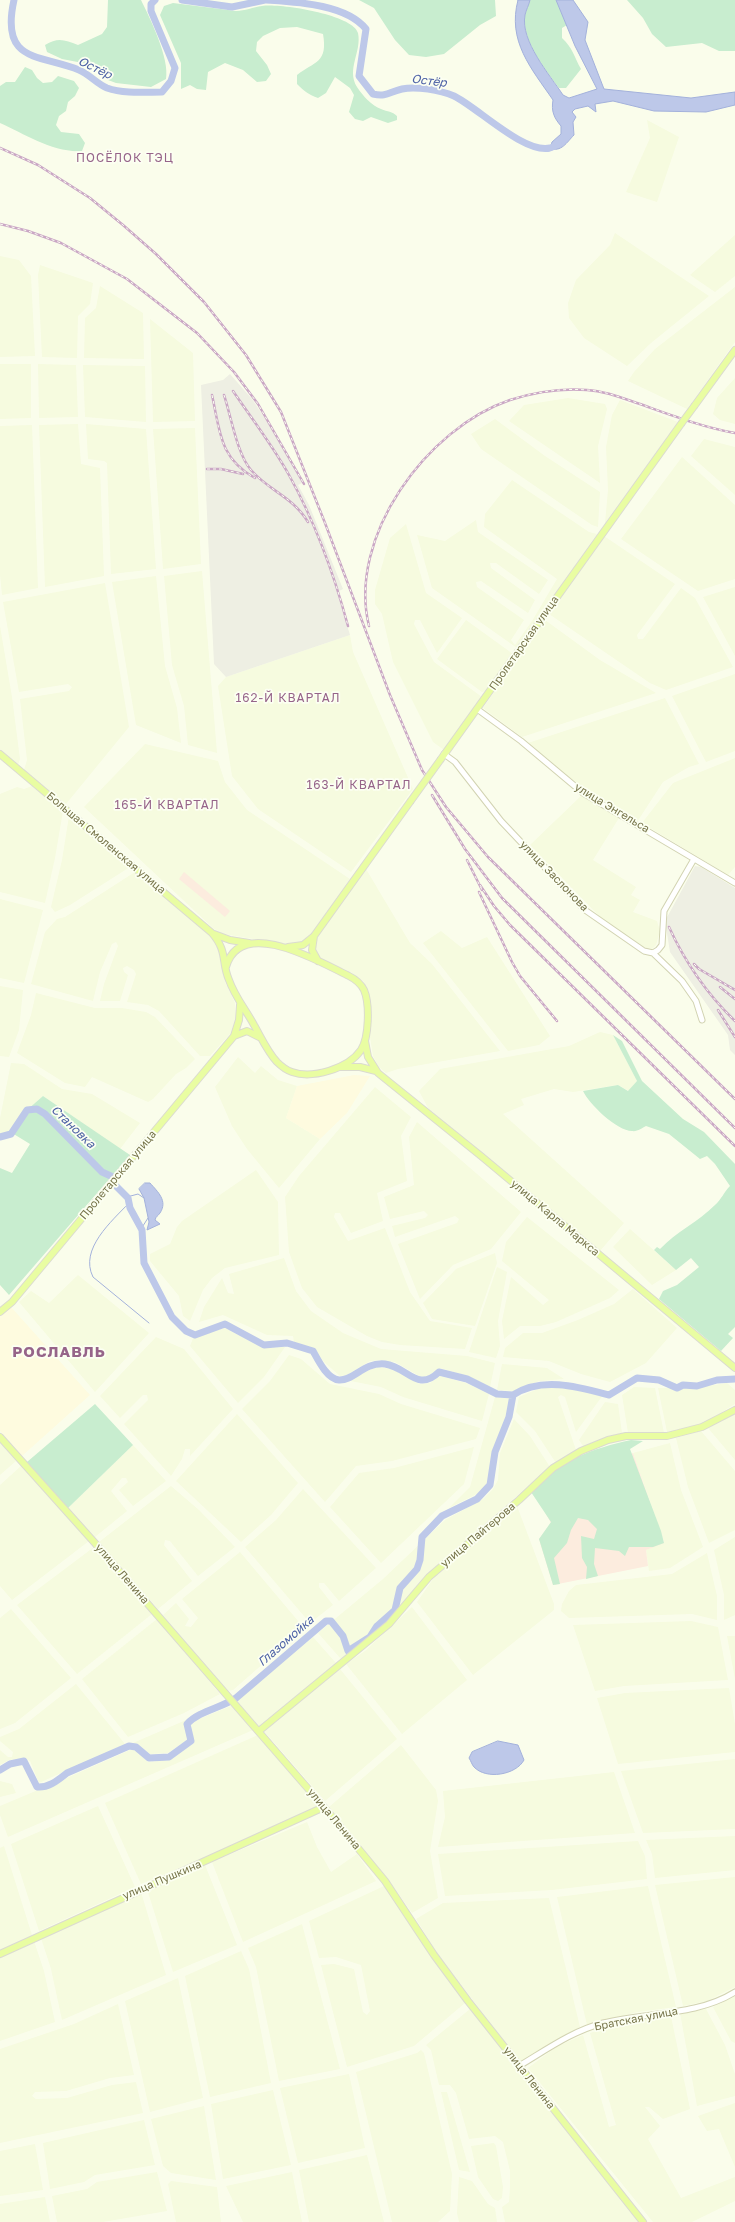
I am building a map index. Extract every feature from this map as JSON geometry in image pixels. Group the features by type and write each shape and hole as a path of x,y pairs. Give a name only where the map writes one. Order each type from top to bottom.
{"main road":[{"name":"Пролетарская улица","path":"286,947 303,945 314,936 735,350"},
{"name":"Большая Смоленская улица","path":"0,754 212,933 223,950 226,967"},
{"name":"Большая Смоленская улица","path":"212,933 230,940 253,943"},
{"path":"314,936 312,950 315,957 321,963"},
{"path":"253,943 286,947 353,978 364,990 367,1005 365,1039 361,1049 355,1057 336,1068 306,1074 290,1072 276,1062 240,1005 229,981 226,967 232,952 238,948 253,943"},
{"name":"Пролетарская улица","path":"0,1312 12,1302 234,1036 239,1020 240,1005"},
{"path":"234,1036 247,1031 262,1040"},
{"name":"улица Карла Маркса","path":"365,1039 368,1057 376,1071 481,1156 734,1367"},
{"name":"улица Карла Маркса","path":"336,1068 360,1067 376,1071"},
{"name":"улица Пайтерова","path":"259,1731 389,1624 429,1577 519,1500 552,1468 581,1451 608,1440 626,1436 667,1436 702,1427 735,1410"},
{"name":"улица Ленина","path":"0,1437 94,1542 324,1806 385,1881 434,1955 519,2066 643,2222"},
{"name":"улица Пушкина","path":"0,1954 324,1806"}],"street":[{"name":"улица Энгельса","path":"477,709 521,741 583,793 735,883"},
{"name":"улица Заслонова","path":"443,756 455,762 501,821 585,910 644,951 653,952 689,990 696,1001 702,1020"},
{"path":"653,952 658,950 662,945 664,911 694,859"},
{"name":"Братская улица","path":"519,2066 558,2042 586,2029 639,2016 708,2005 735,1992"}],"shaded area":[{"path":"108,0 141,0 162,50 165,61 166,79 151,87 116,83 108,80 96,68 88,64 62,59 47,52 45,45 50,42 62,40 78,45 102,34 107,27"},
{"path":"359,0 495,0 496,16 480,25 444,54 426,57 409,55 395,40 374,8"},
{"path":"530,0 556,0 567,25 562,28 562,38 571,49 581,69 566,88 559,88 541,64 531,44 525,25 525,15"},
{"path":"627,0 735,0 735,51 719,51 702,43 666,47 652,34 643,18"},
{"path":"173,3 236,11 262,6 284,6 331,16 344,21 353,27 358,33 359,40 353,74 357,87 371,103 378,108 393,113 397,116 397,120 388,123 371,117 363,121 355,119 349,112 354,95 350,88 335,77 326,93 318,98 304,91 297,84 297,75 314,64 322,56 324,51 323,34 297,27 280,28 263,36 257,42 256,51 267,65 271,74 266,81 257,82 243,70 225,63 208,72 206,90 197,89 190,85 181,89 181,63 160,15 164,6"},
{"path":"25,67 32,70 37,78 43,83 52,82 58,76 74,81 79,88 75,96 68,102 66,111 59,116 56,125 61,132 79,134 85,143 82,151 71,151 50,146 0,123 0,86 6,82 15,82"},
{"path":"647,120 679,137 657,202 626,192 650,138"},
{"path":"615,233 709,296 651,343 627,366 584,338 569,318 568,303 576,280 610,245"},
{"path":"735,235 735,276 715,292 690,275"},
{"path":"0,256 19,260 31,276 35,356 0,357"},
{"path":"40,265 93,283 90,304 78,316 77,358 42,357 38,275"},
{"path":"100,286 143,313 144,359 84,358 85,318 96,308"},
{"path":"735,287 735,342 687,409 628,381 634,372 655,349"},
{"path":"150,319 193,353 195,421 153,422"},
{"path":"0,364 31,364 31,418 0,419"},
{"path":"38,364 76,365 78,417 39,418"},
{"path":"83,365 145,366 146,422 85,417"},
{"path":"230,374 252,399 276,435 302,483 298,485 309,505 343,589 337,592 350,635 226,677 214,664 201,385 223,380"},
{"path":"735,378 735,424 720,420 713,414 717,398"},
{"path":"568,398 605,404 607,409 598,446 600,483 509,421 524,405"},
{"path":"620,400 678,422 605,523 608,490 606,447 612,415"},
{"path":"495,419 545,456 600,492 598,527 592,525 481,449 471,434"},
{"path":"78,424 81,464 100,468 104,576 45,587 39,425"},
{"path":"86,424 146,429 156,569 111,574 107,463 104,461 88,459"},
{"path":"32,425 38,588 2,595 0,575 0,426"},
{"path":"195,428 201,564 163,569 153,429"},
{"path":"704,439 735,447 735,495 691,456"},
{"path":"682,457 735,505 735,579 698,591 621,539"},
{"path":"512,480 589,532 597,534 517,648 432,588 417,535 445,541 476,520 478,532 548,580 539,594 496,563 490,563 491,568 535,600 528,613 481,581 476,582 477,587 524,620 511,640 515,645 532,621 557,579 484,527 485,514"},
{"path":"406,524 426,593 462,618 437,653 420,620 415,620 414,624 434,662 482,697 444,750 433,742 393,662 382,614 375,604 375,590 390,538"},
{"path":"604,536 675,584 637,635 638,639 643,639 681,588 695,598 733,667 666,690 650,683 549,614"},
{"path":"202,571 217,753 188,745 184,706 172,665 164,576"},
{"path":"156,576 165,666 177,708 181,743 136,725 112,582"},
{"path":"105,583 129,727 66,804 24,770 27,760 20,699 69,691 72,687 68,684 19,692 3,602"},
{"path":"735,587 735,656 703,597"},
{"path":"466,620 513,654 486,691 482,692 437,659"},
{"path":"545,620 600,660 656,693 522,737 483,708"},
{"path":"0,626 12,697 20,759 18,765 0,749"},
{"path":"350,635 353,652 413,789 351,872 258,809 232,776 218,686 226,677"},
{"path":"735,674 735,751 706,762 672,696"},
{"path":"665,698 699,764 689,767 663,782 637,822 570,778 528,743"},
{"path":"145,744 218,761 225,782 247,810 350,879 315,929 301,943 289,945 224,934 214,929 84,807"},
{"path":"735,758 735,867 728,875 642,823 673,783"},
{"path":"32,786 63,811 45,903 0,892 0,794 17,787 24,789"},
{"path":"582,795 619,818 593,860 636,887 631,895 640,900 633,912 657,921 660,931 656,945 652,949 643,947 603,920 530,845"},
{"path":"69,816 130,867 70,905 55,912 51,907 62,860"},
{"path":"695,866 701,867 735,888 735,1055 730,1050 728,1035 670,952 665,921"},
{"path":"366,869 410,943 432,964 500,1051 398,1069 386,1073 379,1067 373,1056 370,1037 370,1002 364,982 351,972 323,961 314,950 317,937"},
{"path":"135,872 210,935 217,945 225,982 235,1003 235,1019 230,1034 210,1056 200,1056 159,1011 148,1005 127,1002 136,974 134,970 127,966 123,968 124,972 128,975 120,1001 100,1001 104,984 118,946 116,942 112,944 100,972 93,1001 31,984 45,932 57,919 65,917"},
{"path":"184,872 230,911 225,917 179,879"},
{"path":"0,899 43,910 24,983 0,978"},
{"path":"441,931 462,948 487,937 550,1036 539,1045 508,1051 423,943"},
{"path":"0,986 23,990 19,1030 9,1057 0,1056"},
{"path":"36,993 95,1008 122,1008 146,1012 155,1017 195,1059 186,1068 176,1074 153,1099 148,1102 92,1077 85,1087 65,1083 17,1053 31,1015"},
{"path":"600,1032 613,1035 637,1081 629,1091 618,1085 573,1092 554,1089 521,1099 524,1105 503,1114 624,1223 600,1251 428,1108 419,1091 440,1069 569,1046"},
{"path":"613,1035 622,1041 642,1081 683,1119 704,1132 735,1164 735,1327 728,1334 733,1338 721,1351 659,1299 663,1291 677,1285 699,1267 691,1258 676,1270 654,1250 657,1247 660,1249 673,1237 701,1217 717,1203 730,1186 715,1164 707,1156 700,1159 669,1134 646,1126 636,1131 626,1130 619,1127 604,1116 591,1103 583,1091 618,1085 628,1091 637,1081"},
{"path":"238,1057 255,1073 261,1066 278,1080 297,1086 286,1118 320,1139 279,1188 247,1149 232,1126 215,1087"},
{"path":"11,1063 24,1064 62,1089 92,1094 140,1123 120,1149 43,1096 27,1110 12,1133 0,1134 0,1118"},
{"path":"354,1075 370,1076 347,1113 320,1139 286,1118 297,1086"},
{"path":"375,1087 411,1117 401,1136 407,1181 377,1193 383,1221 351,1233 340,1213 335,1213 334,1217 348,1241 385,1228 410,1292 430,1321 472,1328 465,1349 400,1345 382,1342 367,1336 317,1307 302,1288 289,1252 285,1197 299,1176"},
{"path":"43,1096 130,1155 9,1295 0,1285 0,1168 12,1173 30,1144 12,1133 27,1110"},
{"path":"417,1122 521,1212 491,1249 453,1265 420,1299 398,1244 457,1223 459,1219 455,1216 395,1237 392,1226 425,1218 428,1215 424,1211 390,1219 384,1197 414,1185 409,1137"},
{"path":"256,1170 278,1202 279,1255 225,1268 212,1278 203,1290 190,1321 183,1316 179,1296 150,1261 150,1254 170,1244 177,1227 182,1221"},
{"path":"527,1217 619,1290 610,1298 556,1322 540,1326 520,1326 504,1339 502,1321 511,1277 543,1305 549,1300 502,1261 506,1242"},
{"path":"630,1229 676,1270 652,1285 613,1247"},
{"path":"495,1253 497,1263 475,1326 432,1319 423,1303 456,1269"},
{"path":"284,1258 296,1291 311,1311 343,1333 381,1349 467,1356 495,1363 490,1387 468,1376 440,1368 428,1376 421,1377 395,1362 379,1360 370,1361 347,1375 340,1376 324,1362 315,1349 294,1342 293,1336 267,1335 223,1315 199,1322 204,1307 222,1278 228,1293 234,1294 229,1274"},
{"path":"497,1267 507,1272 498,1321 500,1346 496,1358 469,1352"},
{"path":"78,1275 149,1333 95,1392 19,1302 31,1291 49,1303"},
{"path":"633,1289 677,1328 646,1363 610,1382 581,1374 549,1361 503,1357 505,1348 523,1333 542,1333 578,1320 614,1304"},
{"path":"11,1307 90,1395 22,1456 0,1431 0,1317"},
{"path":"225,1328 263,1348 285,1347 264,1377 238,1403 190,1346 194,1336"},
{"path":"156,1337 184,1349 233,1409 190,1456 190,1449 185,1449 182,1459 171,1476 124,1424 148,1400 147,1395 143,1395 120,1418 100,1396"},
{"path":"289,1355 301,1359 330,1384 379,1394 401,1404 480,1428 476,1439 392,1461 356,1466 325,1502 242,1409 270,1381"},
{"path":"502,1364 547,1368 564,1379 539,1381 515,1391 497,1390"},
{"path":"378,1367 392,1369 420,1384 430,1383 440,1376 466,1383 489,1394 482,1421 403,1397 381,1387 351,1381 362,1373"},
{"path":"727,1383 735,1390 735,1404 704,1423 667,1432 658,1388 695,1388"},
{"path":"564,1386 603,1395 576,1432 565,1397 561,1395 558,1397 576,1450 556,1463 535,1431 516,1412 519,1397 540,1388"},
{"path":"634,1387 655,1388 664,1433 628,1433 622,1395"},
{"path":"495,1397 512,1398 493,1452 489,1482 479,1493 449,1508 470,1487"},
{"path":"605,1402 618,1404 622,1433 608,1436 583,1446 579,1440"},
{"path":"95,1404 133,1445 68,1508 27,1462"},
{"path":"735,1413 735,1460 708,1428"},
{"path":"237,1414 298,1483 271,1515 241,1542 176,1481"},
{"path":"514,1419 530,1436 550,1467 427,1574 409,1599 341,1659 318,1633 383,1579 445,1520 483,1499 493,1489 498,1480 500,1453"},
{"path":"701,1431 735,1471 735,1530 709,1543 688,1487 676,1438"},
{"path":"631,1440 643,1441 630,1449 661,1531 664,1543 653,1547 629,1547 625,1556 619,1551 595,1548 594,1564 598,1576 586,1579 587,1567 582,1558 581,1536 594,1539 597,1529 588,1520 578,1518 571,1530 567,1543 554,1558 560,1584 553,1585 539,1539 551,1522 531,1492 552,1472 576,1457 603,1447"},
{"path":"0,1442 16,1461 0,1475"},
{"path":"670,1443 681,1490 703,1547 670,1568 649,1571 646,1550 664,1542 633,1453"},
{"path":"133,1445 166,1481 133,1506 119,1490 128,1482 126,1478 122,1478 111,1491 127,1511 95,1537 68,1508"},
{"path":"474,1447 464,1484 381,1563 330,1507 359,1473 394,1468"},
{"path":"633,1453 664,1543 646,1550 648,1566 553,1585 539,1539 551,1523 542,1507"},
{"path":"21,1466 89,1541 12,1600 0,1586 0,1485"},
{"path":"171,1486 199,1510 235,1547 198,1576 170,1541 165,1540 164,1545 192,1581 158,1609 99,1542"},
{"path":"303,1489 376,1568 339,1601 324,1583 319,1583 319,1587 333,1605 310,1623 245,1547 276,1520"},
{"path":"517,1506 554,1604 554,1610 473,1675 417,1602 433,1579"},
{"path":"735,1537 735,1615 724,1620 724,1595 714,1550"},
{"path":"94,1547 152,1614 77,1674 17,1605"},
{"path":"240,1552 304,1628 233,1690 227,1691 163,1615 176,1603 189,1619 185,1626 191,1627 198,1618 182,1599"},
{"path":"707,1553 717,1596 717,1620 692,1614 569,1618 561,1611 562,1604 569,1591 576,1585 672,1574"},
{"path":"412,1607 467,1680 402,1734 346,1664 365,1651"},
{"path":"11,1609 71,1678 15,1723 0,1729 0,1618"},
{"path":"157,1619 220,1694 184,1713 128,1737 82,1679"},
{"path":"691,1621 718,1627 728,1680 624,1686 595,1691 573,1625"},
{"path":"727,1636 735,1636 735,1679"},
{"path":"313,1637 336,1663 259,1726 236,1701"},
{"path":"340,1669 397,1739 325,1801 264,1731"},
{"path":"76,1684 125,1744 39,1783 30,1761 25,1758 9,1760 0,1765 0,1750 8,1757 12,1757 13,1752 0,1741 0,1737 19,1729"},
{"path":"729,1688 735,1724 735,1752 618,1764 597,1698 625,1693"},
{"path":"231,1706 253,1730 8,1837 0,1815 0,1806 38,1790 45,1790 69,1777 130,1750 135,1750 148,1762 170,1760 194,1743 191,1725 194,1721"},
{"path":"186,1720 187,1740 168,1753 150,1754 138,1744 133,1743"},
{"path":"258,1735 319,1806 206,1857 141,1884 105,1803"},
{"path":"401,1745 436,1790 438,1801 430,1851 438,1898 412,1913 388,1879 329,1807"},
{"path":"735,1759 735,1829 643,1833 621,1771"},
{"path":"614,1772 635,1833 438,1847 445,1817 443,1791"},
{"path":"0,1781 12,1784 16,1793 0,1797"},
{"path":"98,1806 135,1887 39,1931 11,1844"},
{"path":"307,1822 317,1847 331,1872 357,1854 376,1881 243,1942 212,1862"},
{"path":"735,1836 735,1870 655,1878 652,1854 646,1840"},
{"path":"638,1841 645,1856 647,1879 552,1890 445,1896 438,1854"},
{"path":"4,1846 32,1935 0,1950 0,1848"},
{"path":"205,1865 237,1945 173,1972 147,1889"},
{"path":"735,1877 735,1987 707,2001 683,2006 655,1885"},
{"path":"384,1886 465,2003 414,2046 347,2067 321,1965 334,1964 354,1969 363,2012 367,2015 370,2011 361,1965 336,1957 319,1958 309,1921"},
{"path":"648,1886 676,2007 638,2012 587,2025 557,1897"},
{"path":"141,1892 166,1975 62,2020 51,1969 41,1938"},
{"path":"549,1898 580,2027 520,2062 437,1953 416,1919 443,1903"},
{"path":"302,1924 340,2069 279,2081 256,1967 248,1948"},
{"path":"34,1941 44,1971 55,2022 0,2041 0,1958"},
{"path":"241,1951 249,1969 271,2083 210,2097 185,1976"},
{"path":"178,1978 203,2098 150,2112 125,2001"},
{"path":"735,1996 735,2043 731,2041 713,2007"},
{"path":"118,2004 134,2075 110,2078 66,2091 35,2092 32,2096 36,2099 67,2098 112,2085 136,2082 143,2113 0,2143 0,2049 74,2024"},
{"path":"470,2009 638,2222 505,2222 502,2207 509,2202 510,2171 503,2142 495,2136 469,2139 456,2093 450,2085 439,2085 431,2050 426,2045"},
{"path":"706,2009 725,2045 735,2074 735,2096 697,2106 680,2013"},
{"path":"671,2016 690,2109 663,2119 649,2107 645,2107 660,2126 648,2139 681,2198 735,2177 735,2201 692,2222 653,2222 528,2068 556,2047 583,2035 609,2127 616,2125 590,2033 628,2022"},
{"path":"421,2050 424,2053 452,2174 450,2211 438,2222 392,2222 356,2072 417,2053"},
{"path":"349,2074 365,2148 298,2163 280,2088"},
{"path":"273,2090 291,2165 223,2179 211,2104"},
{"path":"441,2092 447,2092 470,2172 459,2170"},
{"path":"735,2103 735,2167 719,2129 707,2131 698,2116"},
{"path":"204,2106 216,2180 171,2173 163,2166 151,2119"},
{"path":"144,2120 155,2165 95,2175 84,2182 50,2189 43,2143"},
{"path":"494,2143 496,2146 503,2187 502,2198 498,2201 493,2199 478,2177 471,2146"},
{"path":"35,2144 43,2190 0,2196 0,2151"},
{"path":"367,2155 384,2222 309,2222 299,2170"},
{"path":"157,2172 167,2211 103,2222 57,2222 52,2196 87,2189 97,2182"},
{"path":"292,2172 302,2222 243,2222 226,2186"},
{"path":"459,2177 472,2181 488,2204 495,2208 497,2222 459,2222 457,2213"},
{"path":"171,2181 217,2187 221,2222 176,2222 168,2184"},
{"path":"45,2197 50,2222 0,2222 0,2204"}],"water":[{"path":"518,0 530,0 525,15 527,36 544,68 563,95 569,98 597,89 575,46 556,0 573,0 588,22 585,40 604,89 691,98 735,92 735,105 706,112 654,111 613,101 595,104 596,112 588,106 575,109 572,112 576,117 573,122 574,135 561,148 550,148 552,142 561,134 561,126 552,108 553,100 529,65 518,41 515,15"},
{"path":"145,1183 150,1183 156,1190 161,1197 163,1205 155,1220 160,1224 147,1230 149,1222 144,1198 139,1189"},
{"path":"498,1741 518,1745 524,1760 514,1769 500,1774 486,1774 479,1771 473,1766 469,1758 472,1752"}],"waterway":[{"name":"Остёр","path":"14,0 11,20 13,35 18,46 26,53 79,70 107,88 127,92 162,92 171,81 175,68 151,11 151,4 155,0"},
{"name":"Остёр","path":"182,0 232,7 265,0"},
{"name":"Остёр","path":"266,0 306,3 320,6 346,14 357,21 366,29 359,76 373,94 385,95 408,88 428,89 442,92 454,96 464,102 514,137 527,144 539,148 552,148 558,144"},
{"name":"Становка","path":"0,1137 11,1134 27,1110 37,1109 45,1114 102,1172 113,1177"},
{"name":"Становка","path":"117,1187 128,1198 130,1208 142,1230 144,1263 172,1317 186,1331 195,1335 225,1324 264,1345 287,1343 313,1351 327,1373 339,1380 349,1378 365,1368 377,1364 385,1364 400,1369 418,1379 425,1380 431,1378 439,1372 467,1379 497,1394 513,1395"},
{"path":"127,1197 138,1194 144,1198"},
{"path":"129,1203 99,1236 90,1256 90,1267 93,1277 149,1323"},
{"path":"141,1229 148,1218"},
{"name":"Глазомойка","path":"513,1395 524,1389 548,1385 573,1386 609,1395 637,1378 659,1380 677,1388 683,1385 697,1386 717,1380 735,1379"},
{"name":"Глазомойка","path":"0,1770 10,1764 24,1761 37,1787 41,1787 53,1783 67,1773 129,1746 136,1747 149,1758 169,1757 191,1741 187,1724 198,1716 236,1698 326,1621 331,1621 343,1636 348,1651 370,1637 377,1626 395,1610 400,1588 417,1569 420,1560 422,1537 442,1516 477,1499 490,1485 495,1452 509,1417 513,1395"}],"railway":[{"path":"0,148 38,165 90,198 123,225 156,254 204,302 246,355 281,412 390,695 422,770 446,807 488,857 735,1099"},
{"path":"0,224 28,231 61,243 127,279 197,333 234,372 258,404 304,484"},
{"path":"369,626 365,592 370,557 382,523 400,490 423,460 450,435 479,414 510,400 529,395 558,390 587,390 614,395 699,424 735,433"},
{"path":"233,391 289,475 307,511 337,587 348,626"},
{"path":"212,395 220,432 228,452 234,462 255,478"},
{"path":"224,395 238,445 246,463 258,477 295,506 308,522"},
{"path":"207,469 221,469 243,474"},
{"path":"432,795 465,849 502,898 735,1128"},
{"path":"467,860 482,890"},
{"path":"480,885 494,906 510,925 735,1146"},
{"path":"479,892 520,976 557,1021"},
{"path":"669,927 682,953 706,989 735,1021"},
{"path":"694,964 699,969 735,990"},
{"path":"720,987 735,999"},
{"path":"718,1010 735,1037"}],"district":[{"name":"ПОСЁЛОК ТЭЦ","path":"125,158"},
{"name":"162-Й КВАРТАЛ","path":"288,698"},
{"name":"163-Й КВАРТАЛ","path":"359,785"},
{"name":"165-Й КВАРТАЛ","path":"167,805"},
{"name":"РОСЛАВЛЬ","path":"59,1352"}]}
